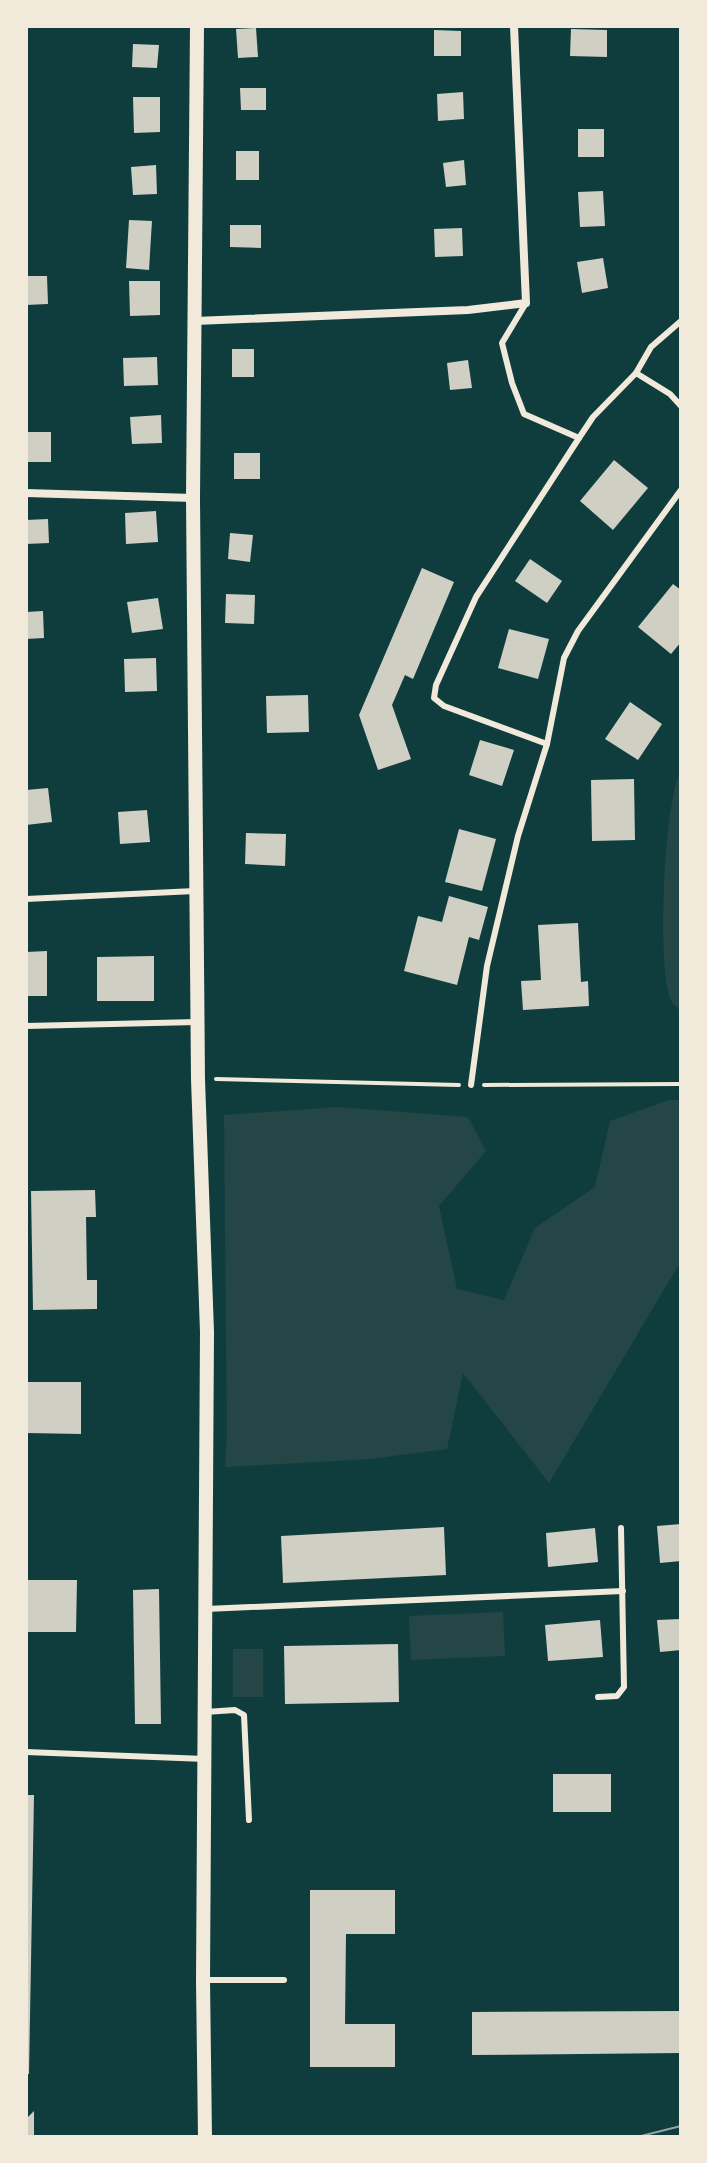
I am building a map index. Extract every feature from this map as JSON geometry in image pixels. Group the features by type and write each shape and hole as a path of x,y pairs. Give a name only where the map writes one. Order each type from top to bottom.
{"street":[{"path":"197,26 193,498 197,1022 207,1332 205,2137"},
{"path":"195,321 468,310 526,303 514,26"},
{"path":"26,493 193,498"}],"lane":[{"path":"526,303 502,343 524,414 579,438"},
{"path":"547,744 455,711 434,698 436,685 476,597 593,417 636,373 651,347 681,321"},
{"path":"636,373 670,394 681,406"},
{"path":"471,1085 487,966 518,836 547,744 564,658 578,631 681,490"},
{"path":"26,899 195,891"},
{"path":"26,1026 197,1022"},
{"path":"598,1697 617,1696 624,1687 621,1528"},
{"path":"206,1609 623,1591"},
{"path":"205,1712 235,1710 244,1715 249,1820"},
{"path":"26,1752 205,1759"},
{"path":"203,1980 284,1980"}],"path":[{"path":"198,1079 471,1085 681,1084"}],"shaded area":[{"path":"681,771 681,1010 672,1002 667,986 663,924 670,814"},
{"path":"669,1100 681,1100 681,1261 549,1483 463,1373 447,1449 371,1459 225,1467 224,1115 337,1107 468,1117 486,1151 439,1206 457,1289 504,1300 535,1228 595,1187 610,1121"},
{"path":"503,1612 505,1656 411,1660 409,1616"},
{"path":"233,1649 263,1649 263,1697 233,1697"}],"building":[{"path":"256,28 258,57 238,58 236,29"},
{"path":"571,29 607,30 607,57 570,56"},
{"path":"434,30 461,31 461,56 434,56"},
{"path":"133,44 159,45 157,68 132,67"},
{"path":"240,88 266,88 266,110 241,110"},
{"path":"463,92 464,119 438,121 437,94"},
{"path":"133,97 160,97 160,132 134,133"},
{"path":"578,129 604,129 604,157 578,157"},
{"path":"236,151 259,151 259,180 236,180"},
{"path":"464,160 466,185 446,187 443,163"},
{"path":"156,165 157,194 133,195 131,167"},
{"path":"603,191 605,226 580,227 578,192"},
{"path":"129,220 152,221 149,270 126,268"},
{"path":"230,225 261,225 261,248 230,247"},
{"path":"462,228 463,256 435,257 434,229"},
{"path":"603,258 608,288 582,293 577,262"},
{"path":"26,276 47,276 48,304 26,305"},
{"path":"129,281 160,281 160,315 130,316"},
{"path":"232,349 254,349 254,377 232,377"},
{"path":"157,357 158,385 124,386 123,358"},
{"path":"468,360 472,388 450,390 447,363"},
{"path":"161,415 162,443 132,444 130,417"},
{"path":"26,432 51,432 51,462 26,462"},
{"path":"234,453 260,453 260,479 234,479"},
{"path":"614,460 648,488 613,530 580,501"},
{"path":"156,511 158,542 126,544 125,513"},
{"path":"48,519 49,543 26,544 26,520"},
{"path":"230,533 253,535 250,562 228,559"},
{"path":"530,559 562,581 547,603 515,581"},
{"path":"422,568 454,582 413,679 405,675 392,705 411,759 378,770 359,715"},
{"path":"673,584 681,590 681,642 671,654 638,627"},
{"path":"226,594 255,595 254,624 225,623"},
{"path":"158,598 163,629 132,633 127,602"},
{"path":"43,611 44,638 26,639 26,612"},
{"path":"509,629 549,639 538,679 498,668"},
{"path":"156,658 157,691 125,692 124,659"},
{"path":"308,695 309,732 267,733 266,696"},
{"path":"630,702 662,724 638,760 605,739"},
{"path":"480,740 514,750 502,786 469,775"},
{"path":"634,779 635,840 592,841 591,780"},
{"path":"48,788 52,822 26,825 26,790"},
{"path":"147,810 150,842 120,844 118,812"},
{"path":"459,829 496,839 482,891 445,882"},
{"path":"246,833 286,834 285,866 245,864"},
{"path":"449,896 488,907 479,940 469,937 457,985 404,971 418,916 442,922"},
{"path":"578,923 581,982 588,981 589,1006 523,1010 521,981 541,980 538,925"},
{"path":"47,951 47,996 26,996 26,952"},
{"path":"154,956 154,1001 97,1001 97,957"},
{"path":"95,1190 96,1217 86,1217 87,1280 97,1280 97,1309 33,1310 31,1191"},
{"path":"26,1382 81,1382 81,1434 26,1433"},
{"path":"681,1524 681,1561 660,1563 657,1526"},
{"path":"444,1527 446,1575 283,1583 281,1536"},
{"path":"595,1528 598,1562 548,1567 546,1533"},
{"path":"26,1580 77,1580 76,1632 26,1632"},
{"path":"159,1589 161,1724 135,1724 133,1590"},
{"path":"681,1619 681,1650 660,1652 657,1620"},
{"path":"600,1620 603,1657 548,1661 545,1625"},
{"path":"398,1644 399,1702 285,1704 284,1646"},
{"path":"553,1774 611,1774 611,1812 553,1812"},
{"path":"26,1795 34,1795 29,2074 26,2074"},
{"path":"310,1890 395,1890 395,1934 346,1934 345,2024 395,2024 395,2067 310,2067"},
{"path":"681,2011 681,2053 472,2055 472,2012"},
{"path":"34,2111 34,2137 26,2137 26,2119"}],"tram line":[{"path":"637,2137 681,2126"}]}
